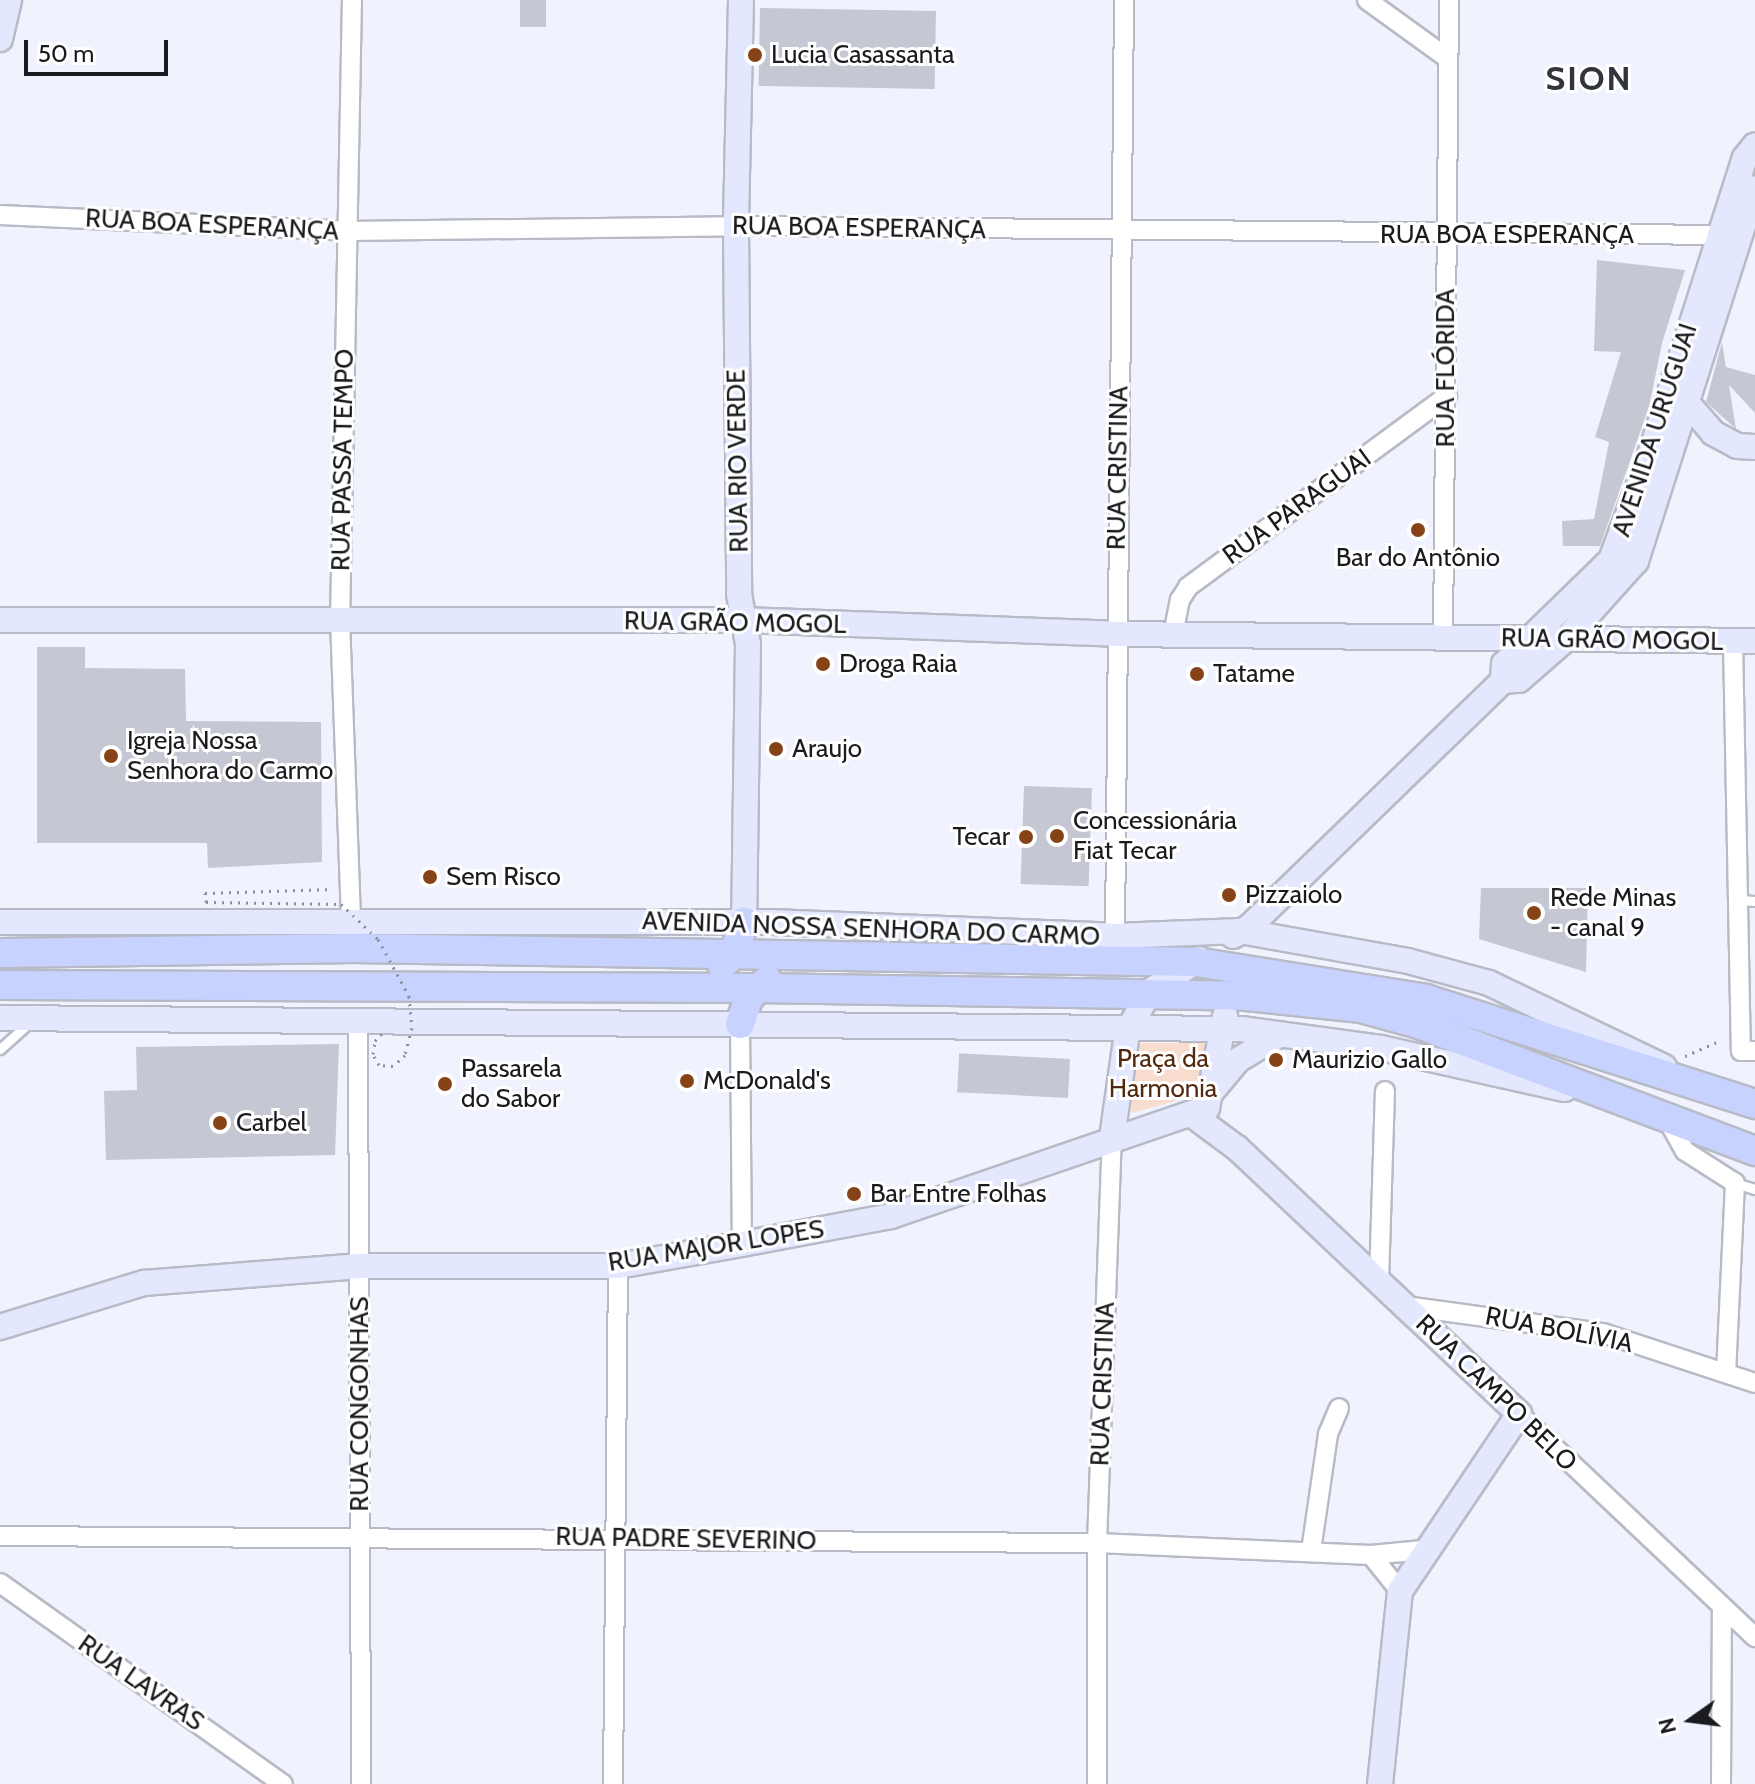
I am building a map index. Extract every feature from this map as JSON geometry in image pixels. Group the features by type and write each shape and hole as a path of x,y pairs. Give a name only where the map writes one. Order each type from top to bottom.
{"main road":[{"path":"609,987 651,974 700,974 723,965 734,953 744,922"},
{"name":"AVENIDA NOSSA SENHORA DO CARMO","path":"0,953 354,948 1196,962 1235,982 1361,1008 1419,1024 1608,1099 1755,1151"},
{"path":"740,1024 758,988 785,973 851,968 889,956"},
{"name":"AVENIDA NOSSA SENHORA DO CARMO","path":"0,985 1150,991 1235,982 1426,999 1755,1104"}],"street":[{"path":"0,39 9,0"},
{"name":"RUA PASSA TEMPO","path":"345,916 340,623 352,0"},
{"name":"RUA RIO VERDE","path":"741,0 736,226 742,620 748,644 744,922"},
{"name":"RUA CRISTINA","path":"1115,936 1124,0"},
{"path":"1367,0 1447,58"},
{"name":"RUA FLÓRIDA","path":"1443,639 1447,396 1444,236 1449,0"},
{"name":"AVENIDA URUGUAI","path":"1150,991 1240,931 1284,891 1504,673 1530,637 1611,560 1649,458 1745,158 1755,145"},
{"name":"AVENIDA URUGUAI","path":"1504,673 1519,680 1566,639 1636,561 1689,405 1755,189"},
{"name":"RUA BOA ESPERANÇA","path":"0,215 347,231 736,226 1444,236 1719,235"},
{"name":"RUA PARAGUAI","path":"1173,635 1180,600 1188,587 1447,396"},
{"path":"1689,405 1713,433 1737,446 1755,447"},
{"path":"1649,458 1677,442 1713,433"},
{"name":"RUA GRÃO MOGOL","path":"0,620 340,623 742,620 1117,634 1744,641"},
{"name":"RUA GRÃO MOGOL","path":"1469,639 1495,652 1504,673"},
{"path":"1744,641 1745,1045"},
{"path":"1284,891 1273,929 1284,942"},
{"name":"AVENIDA NOSSA SENHORA DO CARMO","path":"0,922 345,916 744,922 1115,936 1240,931 1284,942 1408,961 1489,983 1710,1091"},
{"path":"1203,1104 1219,1030 1235,982 1240,931"},
{"name":"RUA CRISTINA","path":"1097,1784 1097,1543 1112,1138 1120,1109 1127,1032 1150,991"},
{"name":"AVENIDA NOSSA SENHORA DO CARMO","path":"0,1018 358,1025 740,1024 1127,1032 1219,1030 1280,1034 1381,1048 1608,1099"},
{"path":"740,1024 742,1244"},
{"name":"RUA CONGONHAS","path":"358,1025 361,1784"},
{"path":"1203,1104 1238,1060 1280,1034"},
{"path":"1379,1281 1385,1091"},
{"name":"RUA MAJOR LOPES","path":"0,1327 144,1283 360,1266 618,1266 742,1244 891,1216 1203,1104"},
{"name":"RUA CAMPO BELO","path":"1203,1104 1237,1148 1755,1637"},
{"path":"1120,1109 1128,1121 1143,1127"},
{"path":"1666,1117 1685,1151 1735,1183 1726,1372"},
{"path":"613,1784 618,1266"},
{"name":"RUA BOLÍVIA","path":"1405,1306 1603,1333 1755,1383"},
{"path":"1311,1551 1328,1434 1339,1408"},
{"path":"1380,1784 1400,1591 1423,1550 1519,1414"},
{"name":"RUA PADRE SEVERINO","path":"0,1536 1097,1543 1371,1555 1423,1550"},
{"path":"1371,1555 1400,1591"},
{"name":"RUA LAVRAS","path":"0,1583 283,1784"},
{"path":"1721,1784 1722,1607"}],"lane":[{"path":"0,1049 34,1019"},
{"path":"1735,1183 1755,1189"}],"path":[{"path":"345,916 336,901 334,889 205,893 206,902 289,901 328,903 341,904 378,939 409,996 412,1028 405,1055 393,1066 379,1065 373,1054 375,1041 386,1029"},
{"path":"1663,1066 1745,1045"}],"green space":[{"name":"Praça da Harmonia","path":"1136,1043 1214,1043 1207,1069 1176,1101 1131,1113"}],"building":[{"path":"520,0 546,0 546,27 520,27"},
{"path":"760,8 936,11 935,89 759,86"},
{"path":"1597,260 1685,270 1662,343 1649,407 1600,546 1563,546 1562,521 1594,519 1609,442 1595,437 1621,352 1594,351"},
{"path":"1722,342 1726,367 1755,375 1755,413 1729,385 1736,429 1706,402"},
{"path":"37,647 85,647 85,668 185,669 186,721 321,722 322,862 208,868 207,843 37,843"},
{"name":"Concessionária Fiat Tecar","path":"1024,786 1092,788 1089,886 1021,884"},
{"name":"Rede Minas - canal 9","path":"1481,888 1588,888 1586,972 1479,939"},
{"name":"Carbel","path":"339,1044 335,1155 106,1160 104,1091 137,1090 136,1047"},
{"path":"959,1053 1070,1059 1068,1098 957,1092"}],"place":[{"name":"Lucia Casassanta","path":"755,55"},
{"name":"Bar do Antônio","path":"1418,530"},
{"name":"Droga Raia","path":"823,664"},
{"name":"Tatame","path":"1197,674"},
{"name":"Araujo","path":"776,749"},
{"name":"Igreja Nossa Senhora do Carmo","path":"111,756"},
{"name":"Concessionária Fiat Tecar","path":"1057,836"},
{"name":"Tecar","path":"1026,837"},
{"name":"Sem Risco","path":"430,877"},
{"name":"Pizzaiolo","path":"1229,895"},
{"name":"Rede Minas - canal 9","path":"1534,913"},
{"name":"Maurizio Gallo","path":"1276,1060"},
{"name":"McDonald's","path":"687,1081"},
{"name":"Passarela do Sabor","path":"445,1084"},
{"name":"Carbel","path":"220,1123"},
{"name":"Bar Entre Folhas","path":"854,1194"}],"district":[{"name":"SION","path":"1589,79"}]}
